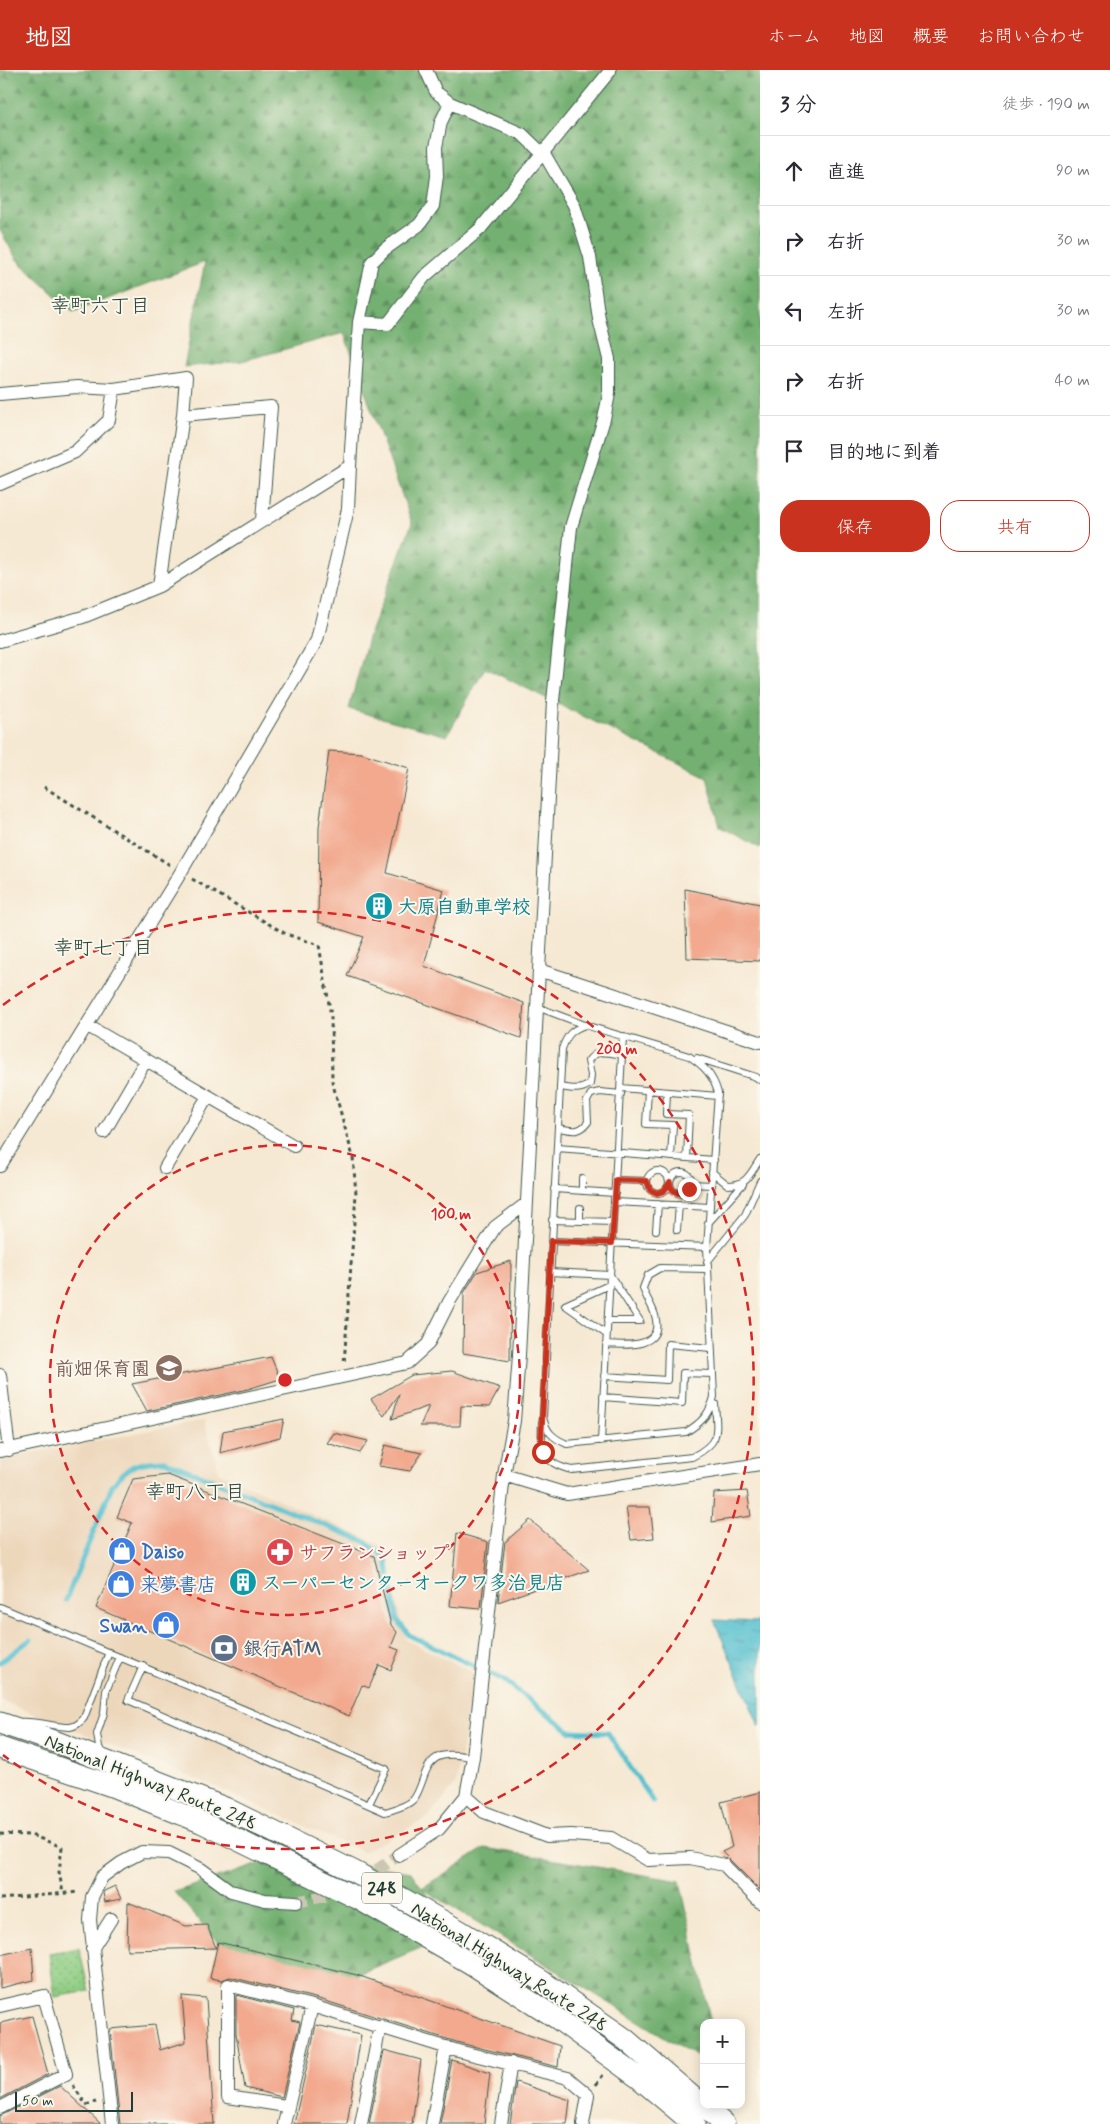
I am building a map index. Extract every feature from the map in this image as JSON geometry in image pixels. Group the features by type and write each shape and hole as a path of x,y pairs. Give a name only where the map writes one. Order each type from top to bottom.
{"highway":[{"name":"National Highway Route 248","path":"1,1723 59,1743 225,1808 355,1872 460,1931 540,1980 625,2039 724,2124"},
{"name":"National Highway Route 248","path":"0,1748 112,1786 201,1822 357,1898 470,1963 558,2019 639,2078 694,2124"}],"street":[{"path":"399,1855 439,1829 466,1796 473,1757 504,1474 514,1421 553,702 571,527 583,483 598,441 609,394 608,359 599,319 590,257 574,205 542,152 522,134 450,103 436,92 426,70"},
{"path":"359,322 388,324 424,277 480,229 610,71"},
{"path":"0,1166 88,1026 181,872 317,640 348,509 359,322 372,262 385,249 419,225 433,206 437,176 436,147 441,122 450,103"},
{"path":"0,394 77,386 114,389 186,378 184,415 159,586"},
{"path":"0,484 75,452 109,420 114,389"},
{"path":"184,415 271,407 262,520"},
{"path":"0,641 83,617 159,586 350,466"},
{"path":"539,970 760,1042"},
{"path":"88,1026 294,1146"},
{"path":"104,1132 146,1060"},
{"path":"165,1168 208,1096"},
{"path":"0,1375 4,1450 406,1363 428,1344 449,1302 495,1227 527,1202"},
{"path":"504,1474 567,1494 760,1464"},
{"path":"466,1796 484,1812 547,1836 571,1835 610,1838 648,1860 690,1858 724,1865 760,1902"},
{"path":"112,2124 90,1920 92,1897 102,1877 142,1852 169,1853 201,1869 231,1891 265,1900 296,1902"},
{"path":"92,1949 112,1919"},
{"path":"286,2106 228,2097 228,1985 312,2006 446,2047 568,2078 588,2095 583,2124"},
{"path":"0,2006 44,1996 66,2074 0,2108"},
{"path":"284,2124 286,2106 312,2006"},
{"path":"361,2124 380,2026"},
{"path":"432,2124 446,2047"},
{"path":"501,2124 511,2063"}],"lane":[{"path":"536,1007 585,1025 756,1076 760,1080"},
{"path":"585,1025 573,1029 567,1036 562,1049 541,1441 543,1452 548,1461 558,1467 572,1470 692,1457 707,1450 714,1440 717,1429 711,1348 707,1247 718,1096 714,1079 703,1065 688,1056"},
{"path":"601,1440 623,1036"},
{"path":"560,1087 577,1090 590,1084 591,1075 588,1061 592,1055 599,1052 622,1055"},
{"path":"558,1128 575,1131 583,1129 588,1122 587,1101 591,1094 600,1092 648,1090 718,1096"},
{"path":"648,1090 646,1124 672,1126 671,1157"},
{"path":"666,1092 666,1114 689,1116 686,1158"},
{"path":"557,1148 714,1160"},
{"path":"708,1223 743,1183 760,1159"},
{"path":"670,1182 664,1191 657,1193 650,1190 647,1181 651,1173 658,1170 667,1175 670,1182 672,1189 680,1193 687,1192 691,1184 688,1176 682,1172 676,1174 670,1182"},
{"path":"712,1172 728,1186 743,1183"},
{"path":"582,1178 582,1191"},
{"path":"616,1180 647,1181"},
{"path":"707,1262 744,1215 760,1182"},
{"path":"691,1184 712,1185"},
{"path":"554,1189 615,1193"},
{"path":"615,1202 710,1207"},
{"path":"656,1230 658,1204"},
{"path":"677,1230 678,1205"},
{"path":"580,1208 580,1221"},
{"path":"552,1220 613,1222"},
{"path":"551,1241 707,1247"},
{"path":"606,1344 634,1346 646,1342 655,1332 657,1320 646,1300 643,1288 648,1275 660,1268 707,1269"},
{"path":"550,1272 610,1275"},
{"path":"607,1321 640,1321 610,1275"},
{"path":"606,1334 565,1305 609,1285"},
{"path":"604,1376 666,1380 668,1344 711,1348"},
{"path":"603,1397 682,1403 683,1373 713,1374"},
{"path":"543,1417 545,1428 555,1438 567,1444 686,1432 700,1424 710,1411 714,1397"},
{"path":"0,1607 386,1769 369,1804"},
{"path":"1,1723 29,1720 71,1727 78,1724 84,1718 109,1652"},
{"path":"107,1762 99,1747 97,1734 104,1713 106,1691 120,1656"},
{"path":"144,1666 128,1700 385,1812 403,1807 414,1799 423,1776 433,1760 444,1755 473,1757"}],"path":[{"path":"44,787 181,872 286,934 318,945 331,1016 332,1081 353,1158 356,1194 343,1377"},
{"path":"0,1834 31,1835 62,1847 59,1872 62,1894 0,1899"},
{"path":"66,2074 86,2105 109,2099"}],"shaded area":[{"path":"204,1420 219,1473 383,1546 406,1640 474,1673 456,1784 427,1818 363,1852 225,1791 0,1700 0,1459"}],"green space":[{"path":"0,70 760,70 760,848 720,827 707,777 485,668 447,736 349,709 368,638 412,523 344,333 242,361 184,367 205,262 73,312 17,260 0,230"},
{"path":"485,1848 680,1881 710,2019 700,2019 700,2059 423,1889 454,1934 332,1985 218,1942 174,1892 294,1853 411,1872 422,1888"},
{"path":"79,1948 89,1991 55,1997 49,1953"}],"water":[{"path":"714,1620 760,1622 760,1726 759,1726"}],"building":[{"name":"大原自動車学校","path":"329,751 361,753 409,768 387,873 444,890 424,966 524,1003 521,1038 347,976 364,937 318,922 319,827"},
{"path":"685,889 760,904 760,961 687,958"},
{"path":"511,1261 510,1361 463,1353 464,1293 477,1272"},
{"path":"271,1357 280,1379 248,1389 147,1411 132,1384"},
{"path":"452,1371 500,1388 489,1407 461,1406 460,1426 420,1426 429,1406 392,1419 399,1394 384,1416 371,1399 412,1375"},
{"path":"284,1419 280,1437 220,1453 223,1431"},
{"path":"334,1433 368,1441 360,1453 327,1443"},
{"path":"385,1445 422,1453 410,1471 379,1466"},
{"name":"スーパーセンターオークワ多治見店","path":"168,1475 374,1556 391,1625 397,1632 391,1647 399,1650 391,1670 379,1665 369,1688 362,1685 349,1716 96,1608 132,1523 117,1517 133,1479"},
{"path":"747,1491 751,1516 712,1522 714,1493"},
{"path":"626,1507 650,1507 654,1538 631,1540"},
{"path":"530,1520 589,1570 498,1602 505,1542"},
{"path":"457,1533 488,1542 480,1609 450,1606"},
{"path":"760,1792 760,1890 722,1852 732,1847 721,1802"},
{"path":"115,1886 121,1899 105,1902 104,1891"},
{"path":"128,1902 186,1926 207,1925 216,1948 127,1950"},
{"path":"218,1942 357,1975 560,2046 558,2067 460,2043 319,1999 230,1977 222,1980 210,1978"},
{"path":"32,1948 34,1980 0,1988 0,1955"},
{"path":"236,1995 294,2010 292,2020 300,2022 282,2097 245,2088 236,2034"},
{"path":"182,1996 206,1998 214,2124 120,2124 110,2029 155,2025 160,2050 186,2042"},
{"path":"32,2016 48,2074 0,2099 0,2023"},
{"path":"316,2025 361,2035 347,2124 294,2124"},
{"path":"384,2050 421,2060 412,2124 369,2124"},
{"path":"452,2060 490,2073 484,2124 440,2124"},
{"path":"516,2082 570,2100 567,2124 510,2124"},
{"path":"60,2086 101,2124 0,2124 0,2116"}],"waterway":[{"path":"66,1600 112,1486 124,1473 134,1466 147,1462 165,1461 364,1541 386,1558 396,1618 409,1635 502,1679 570,1731 608,1733 653,1802"},
{"path":"0,1662 30,1640"}],"tunnel":[{"path":"362,1880 399,1855"},
{"path":"296,1902 326,1896 344,1889"}],"place":[{"name":"大原自動車学校","path":"379,906"},
{"name":"前畑保育園","path":"169,1368"},
{"name":"Daiso","path":"122,1551"},
{"name":"サフランショップ","path":"280,1552"},
{"name":"スーパーセンターオークワ多治見店","path":"243,1582"},
{"name":"来夢書店","path":"121,1584"},
{"name":"Swan","path":"166,1625"},
{"name":"銀行ATM","path":"224,1648"}],"district":[{"name":"幸町六丁目","path":"100,305"},
{"name":"幸町七丁目","path":"103,947"},
{"name":"幸町八丁目","path":"195,1491"}],"route":[{"path":"543,1452 541,1441 551,1241 612,1243 616,1180 647,1181 650,1190 657,1193 667,1189 670,1182 672,1189 677,1193 684,1193 689,1189"}]}
